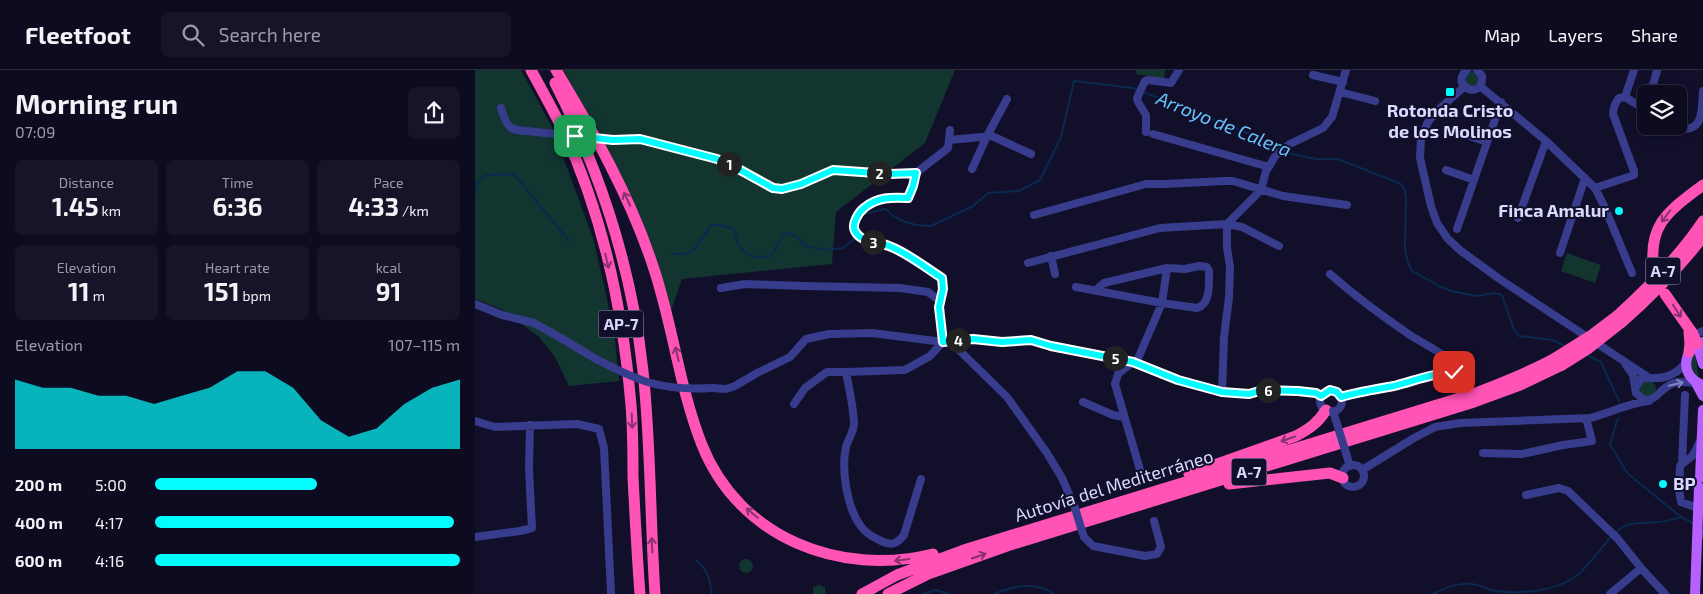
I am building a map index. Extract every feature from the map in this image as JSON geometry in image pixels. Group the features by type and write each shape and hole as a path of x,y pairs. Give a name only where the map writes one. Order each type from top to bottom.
{"highway":[{"name":"AP-7","path":"531,70 570,147 599,228 614,287 625,345 631,407 634,505 640,594"},
{"name":"AP-7","path":"549,70 578,130 598,179 614,227 628,281 639,340 645,400 655,594"},
{"path":"556,70 607,158 633,212 660,286 689,406 697,431 711,465 734,496 747,510 773,530 801,545 838,557 890,562 919,558 950,550 967,549"},
{"path":"1654,271 1653,251 1655,236 1661,223 1670,210 1703,185"},
{"name":"Autovía del Mediterráneo","path":"862,594 905,572 967,549 1476,392 1589,348 1620,319 1676,257 1703,221"},
{"name":"Autovía del Mediterráneo","path":"1620,319 1655,294 1703,237"},
{"path":"1665,294 1694,341"},
{"name":"Autovía del Mediterráneo","path":"888,594 933,572 1007,546 1479,401 1520,385 1559,361"},
{"path":"1124,501 1155,486 1296,436 1321,420 1329,411"},
{"path":"1155,501 1168,500 1221,486 1251,481 1331,472 1343,478"},
{"path":"634,505 632,531 635,594"}],"main road":[{"path":"1694,341 1703,364"},
{"path":"1694,341 1689,376 1699,384 1703,396"},
{"path":"1700,594 1702,533 1698,511 1703,410"},
{"path":"1695,594 1702,533"}],"street":[{"path":"1179,70 1171,83 1147,80 1143,83 1137,98 1146,115 1149,133 1269,167"},
{"path":"1222,392 1224,337 1229,297 1230,267 1227,248 1227,224 1261,190 1269,167 1281,151 1290,144 1323,128 1328,123 1332,117 1346,70"},
{"path":"1465,70 1461,80 1464,87 1474,90 1481,86"},
{"path":"1477,70 1482,76 1481,86"},
{"path":"1625,97 1634,70"},
{"path":"1653,85 1657,71"},
{"path":"1313,75 1343,82"},
{"path":"1481,86 1547,141 1595,188 1632,273"},
{"path":"1464,87 1439,109 1428,122 1421,137 1420,158 1431,206 1437,223 1448,239 1461,251 1658,383 1658,394"},
{"path":"1687,129 1698,124 1702,118 1703,91"},
{"path":"1340,92 1375,101"},
{"path":"1595,188 1634,175 1613,114 1614,105 1619,98 1625,97 1637,103"},
{"path":"972,170 987,136 1007,99"},
{"path":"1457,229 1501,102"},
{"path":"501,108 505,122 509,127 536,132 613,140 640,139 717,159 773,188 782,189 801,184 833,170 890,174 916,173 948,148 950,130"},
{"path":"1455,131 1487,142"},
{"path":"949,140 992,136 1031,154"},
{"path":"1518,218 1547,141"},
{"path":"1446,170 1474,180"},
{"path":"794,404 805,388 827,372 905,370 930,356 943,342 939,307 943,289 942,278 890,246 863,239 855,231 854,222 861,210 871,202 891,197 908,198 916,173"},
{"path":"1560,253 1585,178"},
{"path":"1034,215 1145,184 1225,181 1233,181 1283,196 1347,205"},
{"path":"1028,263 1160,228 1227,224 1242,228 1279,246"},
{"path":"1051,256 1055,274"},
{"path":"1076,287 1163,304 1197,308 1202,307 1206,302 1209,271 1207,267 1199,266 1185,269 1167,268 1104,283 1097,291"},
{"path":"1143,480 1115,380 1118,374 1134,363 1163,304 1167,268"},
{"path":"1330,274 1354,295 1413,337 1439,352 1460,370 1458,372 1425,376 1394,386 1367,390 1341,397"},
{"path":"721,288 745,284 900,288 928,292 940,301"},
{"path":"475,304 502,315 534,323 633,378 678,389 726,389 790,357 806,339 829,334 872,333 943,342 973,339 1002,342 1031,340 1134,363 1178,380 1222,392 1249,394 1263,390 1298,391 1316,393 1321,396"},
{"path":"954,340 960,351 1007,397 1047,453 1062,478 1075,508 1084,537 1093,546 1145,556 1157,554 1161,547 1154,521"},
{"path":"1624,406 1631,400 1641,379 1671,375 1679,371 1694,341"},
{"path":"1622,360 1632,373 1636,393 1641,399 1649,401"},
{"path":"846,372 855,424 846,447 844,468 852,511 860,526 871,536 884,543 892,545 899,542 904,535 921,480"},
{"path":"1363,470 1435,427 1460,423 1586,418 1606,414 1624,406 1652,400 1669,385 1679,382 1699,384"},
{"path":"1321,396 1330,390 1337,392 1341,397 1339,407 1329,411"},
{"path":"1685,395 1682,463 1679,470 1680,499 1681,502 1695,507 1698,511"},
{"path":"1321,396 1321,406 1329,411 1350,466"},
{"path":"1083,402 1113,416 1124,417"},
{"path":"1483,453 1522,454 1592,441 1586,418"},
{"path":"475,421 495,427 577,424 599,430 604,448 611,594"},
{"path":"475,537 532,528 529,469 530,425"},
{"path":"1682,463 1695,452 1702,437"},
{"path":"1350,466 1357,466 1363,470 1363,480 1359,486 1349,486 1343,478 1345,469 1350,466"},
{"path":"1526,495 1559,488 1568,491 1615,536 1665,594"},
{"path":"1610,594 1620,591 1641,568"}],"green space":[{"path":"475,70 521,70 552,127 593,238 615,340 619,381 569,386 555,357 538,336 501,309 475,299"},
{"path":"563,70 955,70 925,143 836,212 832,264 682,279 671,311 652,247 627,186"},
{"path":"1136,70 1165,70 1164,79 1136,74"},
{"path":"1472,72 1477,74 1479,79 1477,84 1472,86 1467,84 1465,79 1467,74"},
{"path":"1567,253 1601,265 1595,283 1561,271"},
{"path":"1693,353 1695,354 1699,380 1691,373 1690,361"},
{"path":"1645,381 1651,381 1656,386 1654,395 1645,397 1640,392 1640,386"},
{"path":"743,559 749,559 753,566 749,573 743,573 739,569 739,563"},
{"path":"819,585 825,587 825,594 813,594 813,587"}],"waterway":[{"name":"Arroyo de Calera","path":"863,214 886,209 893,216 903,221 916,225 931,226 973,206 988,193 1019,191 1040,180 1061,137 1074,81 1138,90"},
{"name":"Arroyo de Calera","path":"1143,92 1283,147"},
{"name":"Arroyo de Calera","path":"1286,149 1292,154 1316,159 1338,159 1401,184 1405,191 1406,199 1405,247 1407,260 1412,271 1451,291 1477,296 1494,293 1502,295 1514,330 1519,336 1552,340 1566,346"},
{"name":"Arroyo de Calera","path":"475,193 477,182 486,175 514,174 569,241"},
{"name":"Arroyo de Calera","path":"672,254 689,253 692,251 711,225 720,225 734,229 737,242 742,249 749,255 757,257 771,256 783,235 788,233 796,236 805,246 826,250 843,248 855,238"},
{"name":"Arroyo de Calera","path":"1587,355 1601,362 1619,401"},
{"name":"Arroyo de Calera","path":"1618,418 1610,444 1627,473 1681,517 1693,523"},
{"path":"1615,534 1624,526 1663,522 1681,517"},
{"path":"1433,594 1460,584 1471,584 1495,591 1515,592 1536,591 1557,586 1579,574 1611,537"},
{"path":"697,561 704,568 708,576 712,594"},
{"path":"994,594 1024,586 1039,587 1054,594"},
{"path":"922,594 936,590 949,594"}],"place":[{"name":"Rotonda Cristo de los Molinos","path":"1450,92"},
{"name":"Finca Amalur","path":"1619,211"},
{"name":"BP","path":"1663,484"}],"route":[{"path":"575,136 613,140 640,139 717,159 773,188 782,189 801,184 833,170 890,174 916,173 908,198 891,197 871,202 861,210 854,222 855,231 863,239 890,246 942,278 943,289 939,307 943,342 973,339 1002,342 1031,340 1051,346 1133,362 1178,380 1222,392 1237,394 1249,394 1263,390 1298,391 1316,393 1321,396 1326,391 1333,390 1341,397 1367,390 1394,386 1425,376 1454,372"}]}
